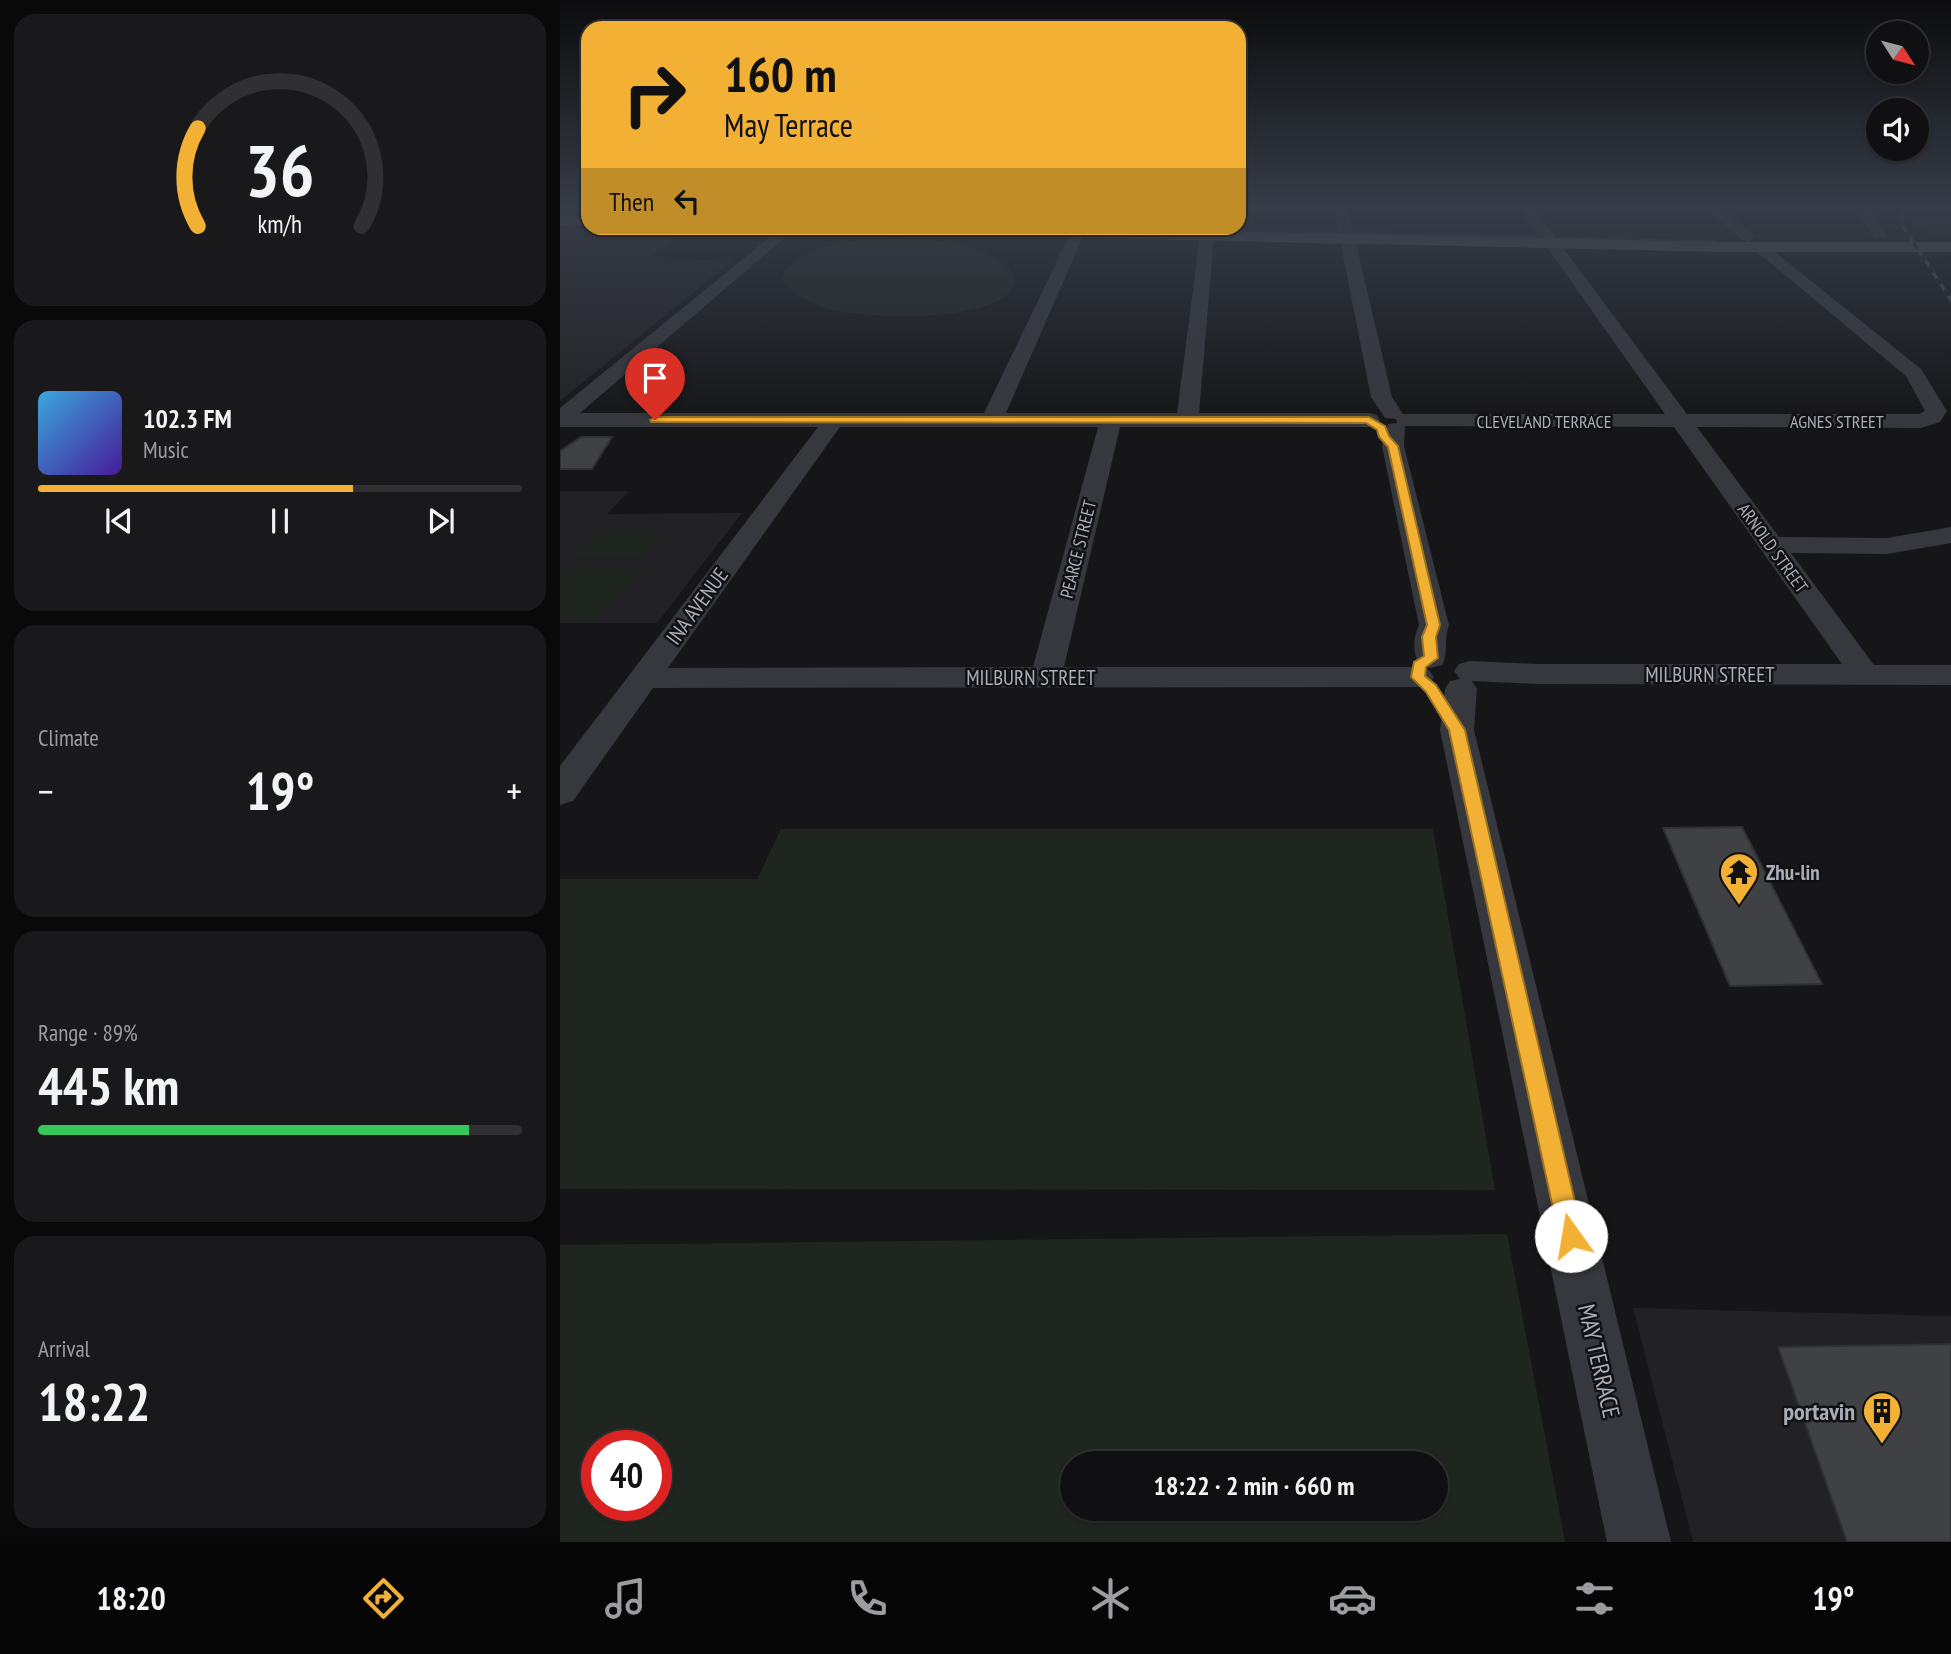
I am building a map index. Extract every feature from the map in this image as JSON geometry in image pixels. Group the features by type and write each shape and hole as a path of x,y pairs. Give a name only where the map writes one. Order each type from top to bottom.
{"street":[{"path":"560,419 730,277"},
{"path":"992,420 1057,277"},
{"path":"1187,420 1203,277"},
{"name":"MAY TERRACE","path":"1355,277 1434,625 1429,637 1446,682 1640,1542"},
{"name":"ARNOLD STREET","path":"1576,277 1865,674"},
{"name":"AGNES STREET","path":"1682,421 1928,419 1936,411 1919,378 1796,277"},
{"path":"560,419 1387,421"},
{"name":"INA AVENUE","path":"560,792 834,420"},
{"name":"PEARCE STREET","path":"1046,677 1111,420"},
{"name":"CLEVELAND TERRACE","path":"1387,421 1682,421"},
{"path":"1771,545 1887,546 1951,535"},
{"name":"MILBURN STREET","path":"644,678 1046,677 1446,682 1538,674 1951,674"}],"shaded area":[{"path":"560,277 712,277 560,401"},
{"path":"783,277 1014,277 1014,284 1009,293 995,302 975,309 927,316 901,316 829,309 800,296 782,280"},
{"path":"560,491 629,491 607,514 742,513 657,623 560,623"},
{"path":"598,534 653,534 648,540 655,540 642,556 569,557 584,542 591,542"},
{"path":"560,570 639,570 598,618 560,618"},
{"path":"781,829 1433,829 1495,1190 560,1189 560,879 757,879"},
{"path":"1507,1234 1565,1542 560,1542 560,1245"},
{"path":"1633,1308 1951,1316 1951,1542 1693,1542"}],"building":[{"path":"581,437 612,437 592,469 560,469 560,451"},
{"name":"Zhu-lin","path":"1742,827 1822,984 1730,986 1663,828"},
{"name":"portavin","path":"1951,1344 1951,1542 1847,1542 1778,1347"}],"railway":[{"path":"1936,277 1951,300"}],"place":[{"name":"Zhu-lin","path":"1739,906"},
{"name":"portavin","path":"1882,1445"}],"route":[{"path":"655,420 1369,420 1372,425 1382,429 1384,437 1393,446 1434,625 1429,637 1431,658 1419,665 1418,677 1431,689 1457,730 1571,1236"}]}
